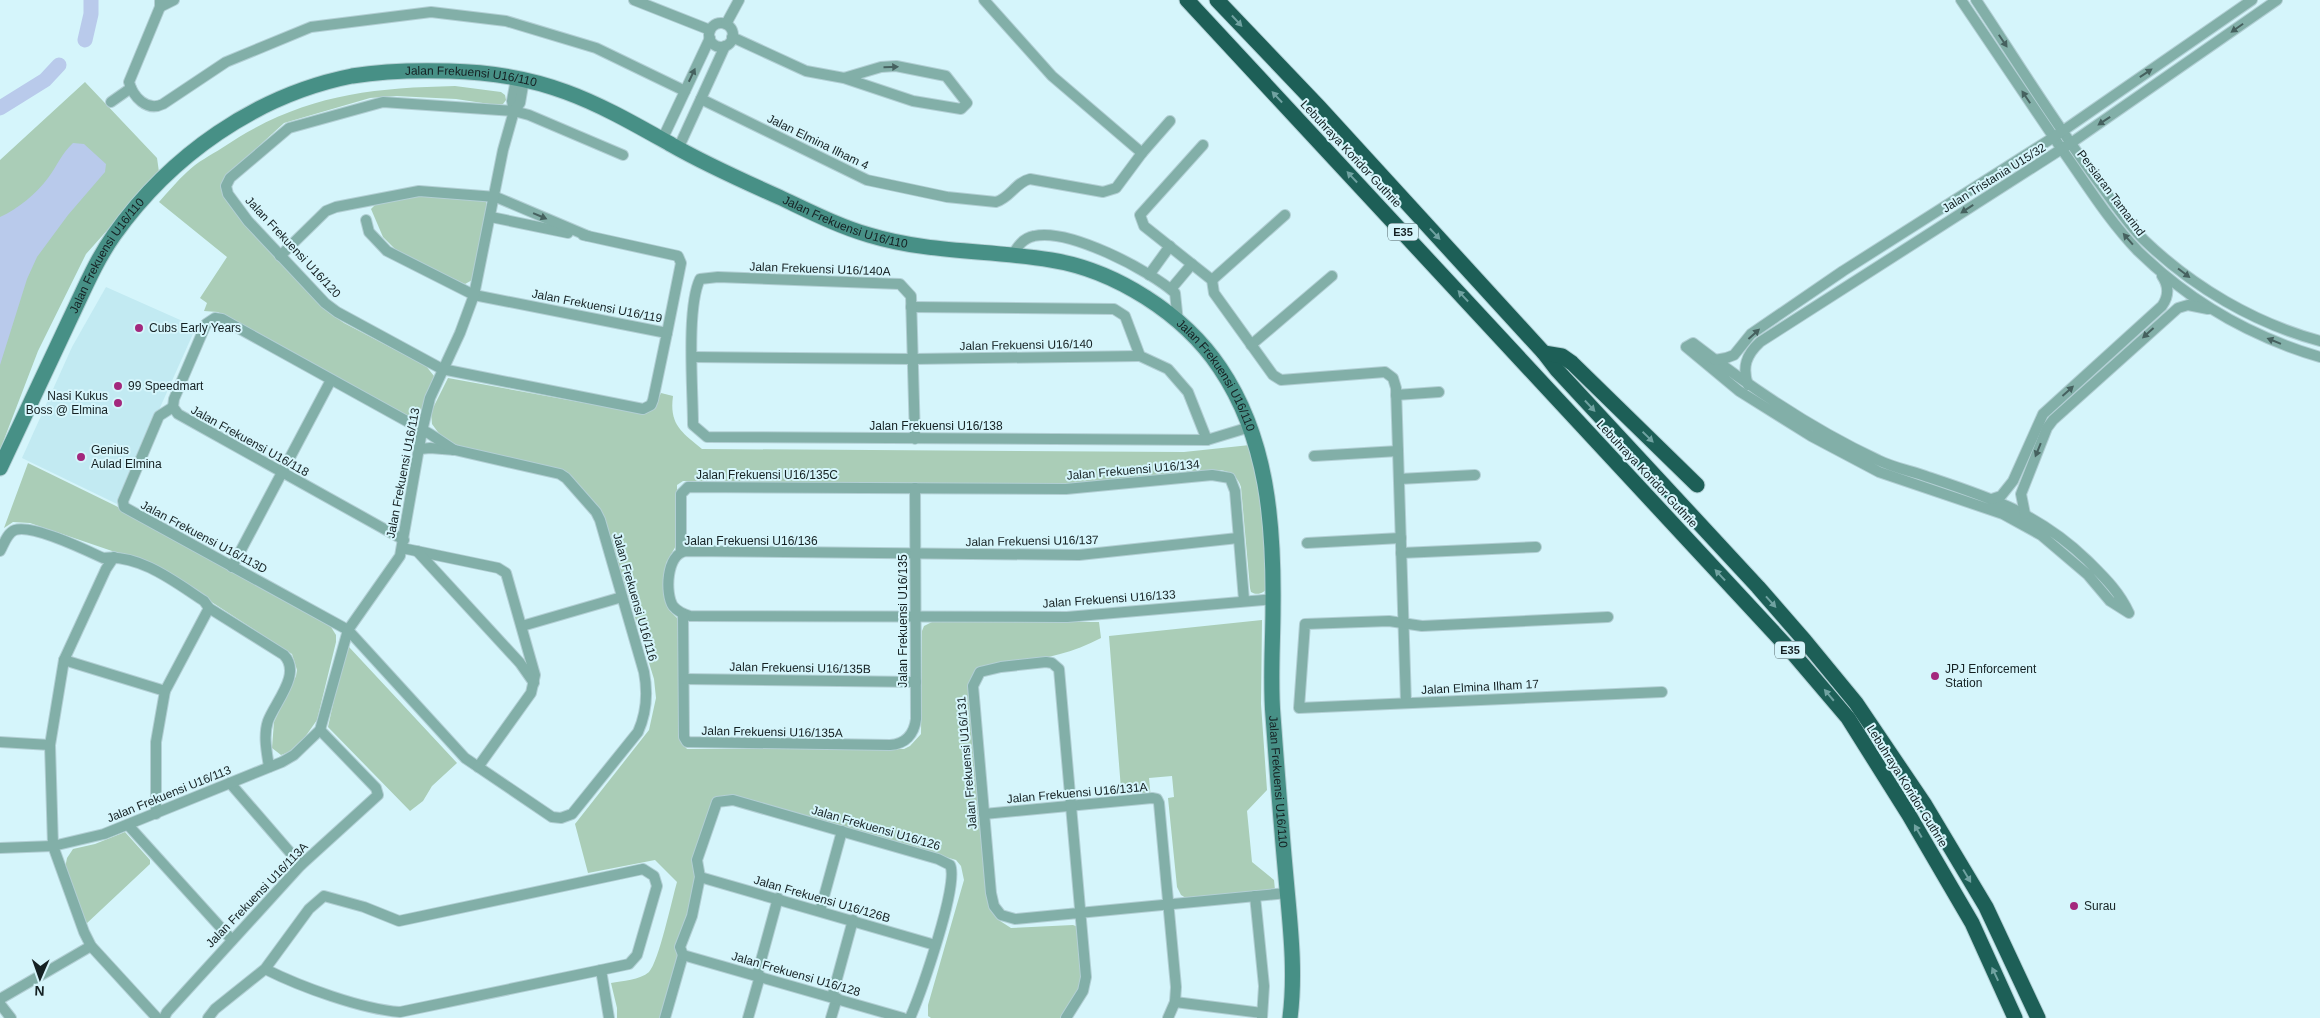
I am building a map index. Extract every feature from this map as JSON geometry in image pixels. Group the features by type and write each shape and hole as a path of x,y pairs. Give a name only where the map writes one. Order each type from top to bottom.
{"highway":[{"name":"Lebuhraya Koridor Guthrie","path":"1187,0 1791,651 1848,718 1909,815 1972,923 2015,1018"},
{"name":"Lebuhraya Koridor Guthrie","path":"1217,0 1319,107 1544,353 1557,370 1758,588 1856,703 1925,805 1986,907 2038,1018"},
{"path":"1544,353 1562,356 1572,363 1697,485"}],"street":[{"path":"174,0 160,3 131,74 129,82 131,88 145,105 157,106 226,62 312,27 431,12 506,21 596,48 684,91"},
{"path":"634,0 710,34 717,46 725,46"},
{"path":"726,24 739,0"},
{"path":"984,0 1052,76 1142,153"},
{"name":"Persiaran Tamarind","path":"1961,0 2054,137 2080,157 2143,238 2175,267 2224,301 2257,319 2320,341"},
{"name":"Persiaran Tamarind","path":"1976,0 2062,130 2067,146 2119,228 2157,268 2186,292 2221,314 2271,340 2320,357"},
{"name":"Jalan Tristania U15/32","path":"1715,360 1734,355 1752,334 1813,292 2054,137 2252,0"},
{"name":"Jalan Tristania U15/32","path":"1748,385 1744,370 1746,360 1751,350 1760,342 2067,146 2277,0"},
{"path":"662,140 710,34 719,23 726,24 732,30 732,38 725,46 678,149"},
{"path":"732,38 806,71 844,78 913,101 961,109 967,103 946,76 896,66 844,78"},
{"name":"Jalan Frekuensi U16/110","path":"0,469 96,263 135,207 188,154 220,131 267,106 311,87 353,76 423,70 484,73 547,86 584,100 678,149 854,231 911,246 1058,261 1094,272 1133,290 1178,322 1220,367 1250,427 1261,460 1268,502 1274,600 1272,706 1293,970 1290,1018"},
{"name":"Jalan Frekuensi U16/113","path":"0,848 53,846 128,826 294,755 320,730 348,630 395,565 403,544 422,431 430,398 460,332 474,295 496,196 503,150 514,111 520,103 520,80"},
{"path":"110,102 131,88"},
{"name":"Jalan Elmina Ilham 4","path":"701,99 867,180 947,197 996,202 1003,200 1024,181 1030,179 1103,192 1110,191 1116,188 1142,153 1170,121"},
{"name":"Jalan Frekuensi U16/120","path":"442,369 337,312 325,302 248,221 228,194 226,186 230,178 289,128 383,102 514,111"},
{"path":"514,111 529,114 623,155"},
{"path":"2080,157 2084,134"},
{"path":"1203,145 1140,216 1144,226 1212,280 1214,293 1273,375 1281,380 1384,372 1392,378 1396,395 1406,703"},
{"path":"280,256 326,211 336,207 419,191 496,196 588,236"},
{"path":"1212,280 1284,215"},
{"path":"491,218 675,254 681,263 667,333"},
{"name":"Jalan Frekuensi U16/119","path":"366,220 369,232 386,251 474,295 667,333 653,400 651,405 643,409 442,369"},
{"path":"1012,256 1022,242 1034,236 1046,236 1084,244 1110,253 1149,274 1171,289 1177,298 1178,322"},
{"path":"1149,274 1170,246"},
{"path":"1171,289 1192,264"},
{"path":"1992,498 2001,496 2013,481 2043,414 2162,306 2167,299 2168,284 2157,268"},
{"path":"1251,345 1332,276"},
{"name":"Jalan Frekuensi U16/140A","path":"700,279 718,277 900,284 911,296 915,439"},
{"name":"Jalan Frekuensi U16/138","path":"700,279 696,286 692,327 693,425 707,438 1208,440 1250,427"},
{"path":"1813,292 1821,303"},
{"path":"2025,514 2021,494 2046,428 2053,420 2178,308 2188,305 2221,314"},
{"path":"912,307 1114,309 1126,316 1140,356 1168,368 1188,392 1208,440"},
{"name":"Jalan Frekuensi U16/118","path":"455,450 222,319 215,318 206,324 177,391 173,407 185,420 282,473 416,551 498,568 506,573 522,626"},
{"path":"1693,343 1748,385 1816,429 1880,461 1992,498 2025,514 2072,545 2115,588 2129,613 2110,601 2080,568 2041,534 2003,514 1878,472 1811,436 1738,391 1686,347 1693,343"},
{"name":"Jalan Frekuensi U16/140","path":"693,357 912,359 1140,356"},
{"path":"232,567 331,380"},
{"path":"1396,395 1439,392"},
{"name":"Jalan Frekuensi U16/113D","path":"173,407 159,416 122,505 348,630"},
{"path":"420,449 455,450"},
{"name":"Jalan Frekuensi U16/116","path":"455,450 553,471 566,478 596,512 600,520 646,683 647,696 644,719 638,732 572,814 561,818 552,817 478,767"},
{"path":"1314,456 1398,451"},
{"path":"0,469 0,480"},
{"name":"Jalan Frekuensi U16/134","path":"914,488 1075,489 1212,475 1230,478 1235,492 1244,600"},
{"path":"1399,479 1475,476"},
{"name":"Jalan Frekuensi U16/135C","path":"681,552 681,494 688,486 914,488"},
{"name":"Jalan Frekuensi U16/135","path":"897,744 909,738 915,726 916,554 914,488"},
{"path":"0,551 9,534 14,530 21,529 64,541 103,558 114,556 153,568 204,601 209,608 284,655 290,665 290,678 268,722 266,735 269,767"},
{"name":"Jalan Frekuensi U16/137","path":"916,554 1079,555 1238,538"},
{"path":"1307,543 1401,538"},
{"path":"1401,554 1536,547"},
{"path":"416,551 520,663 534,683"},
{"name":"Jalan Frekuensi U16/136","path":"683,614 672,605 670,591 670,568 674,558 681,552 916,554"},
{"path":"114,556 106,569 64,660 50,746 53,846 84,932 91,946 157,1018"},
{"path":"348,630 464,758 478,767 531,693 535,675 522,626 622,597"},
{"name":"Jalan Frekuensi U16/133","path":"916,618 1083,616 1244,600 1274,600"},
{"path":"156,814 156,742 165,691 209,608"},
{"path":"683,614 916,618"},
{"name":"Jalan Frekuensi U16/135A","path":"683,614 684,737 687,742 897,744"},
{"path":"1404,623 1422,626 1608,617"},
{"name":"Jalan Elmina Ilham 17","path":"1404,623 1388,621 1305,624 1299,708 1662,692"},
{"path":"64,660 165,691"},
{"name":"Jalan Frekuensi U16/131","path":"1081,912 1059,669 1052,663 1046,662 980,672 974,680 973,686 984,814 993,902 1001,915 1015,919 1287,893"},
{"name":"Jalan Frekuensi U16/135B","path":"684,679 916,682"},
{"name":"Jalan Frekuensi U16/113A","path":"164,1018 172,1006 301,865 376,797 378,792 376,788 320,730"},
{"path":"0,742 50,746"},
{"path":"230,783 301,865"},
{"name":"Jalan Frekuensi U16/131A","path":"984,814 1157,799 1170,904"},
{"name":"Jalan Frekuensi U16/126","path":"700,878 697,860 714,806 722,800 733,800 938,858 950,865 953,877 936,945 925,982 910,1018"},
{"path":"128,826 232,940"},
{"path":"820,911 842,831"},
{"path":"208,1018 215,1009 265,970 309,909 324,896 364,907 399,921 643,869 654,876 657,886 637,955 629,964 601,970 400,1012 378,1010 283,978 265,970"},
{"path":"665,1018 683,954 680,947 692,916 700,878"},
{"name":"Jalan Frekuensi U16/126B","path":"700,878 778,898 936,945"},
{"path":"1175,1002 1262,1016 1264,986 1255,896"},
{"path":"748,1018 778,898"},
{"path":"1168,1018 1175,1002 1176,987 1170,904"},
{"path":"1066,1018 1086,984 1081,912"},
{"path":"831,1018 834,998 854,920"},
{"path":"0,999 91,946"},
{"name":"Jalan Frekuensi U16/128","path":"683,954 903,1018"},
{"path":"601,970 610,1018"},
{"path":"0,1004 11,1018"}],"shaded area":[{"path":"73,143 84,144 106,164 105,172 68,215 37,257 27,279 0,365 0,217 20,205 38,190"},
{"path":"106,287 196,327 117,504 22,458 72,347"}],"green space":[{"path":"85,82 157,158 159,172 86,254 38,351 0,450 0,160"},
{"path":"455,86 501,92 505,95 506,100 503,104 496,105 456,99 396,96 370,98 284,123 224,178 222,184 252,228 328,312 344,323 426,366 434,376 424,401 420,420 416,423 218,312 204,311 207,303 200,298 227,257 159,202 180,179 204,159 250,130 306,106 334,98 391,89"},
{"path":"415,196 485,200 487,205 474,279 465,284 399,253 383,237 371,209 376,204"},
{"path":"448,378 634,412 654,408 661,393 673,396 672,406 675,421 683,432 702,449 1184,452 1250,445 1262,496 1268,587 1258,594 1251,592 1250,588 1241,487 1234,476 1221,470 1079,483 1045,484 683,481 677,485 677,544 666,563 666,602 679,624 680,741 687,749 904,749 910,746 921,734 922,631 924,626 932,622 1099,622 1101,638 1060,654 1031,661 988,667 974,684 993,909 997,919 1011,928 1073,925 1078,927 1088,976 1065,1018 931,1018 928,1016 928,1005 964,880 961,866 956,860 733,795 724,796 695,855 701,877 663,1018 617,1018 617,1008 611,983 645,975 653,966 677,882 655,860 588,873 575,824 649,730 656,698 654,679 603,514 561,470 460,447 440,435 432,424 431,412"},
{"path":"28,463 116,506 331,627 336,635 336,642 317,720 305,737 289,752 281,755 272,748 274,722 296,676 297,670 292,654 156,566 30,523 13,522 4,528"},
{"path":"1262,620 1261,704 1267,790 1247,811 1252,862 1274,880 1275,890 1186,898 1181,895 1177,887 1168,798 1174,797 1172,776 1149,778 1151,799 1122,802 1109,636"},
{"path":"349,647 457,763 432,786 423,801 410,811 328,727 343,659 346,649"},
{"path":"125,832 150,860 150,864 86,924 65,868 67,858 73,849 95,844"}],"waterway":[{"path":"85,40 91,14 91,0"},
{"path":"0,108 45,80 59,65"}],"place":[{"name":"Cubs Early Years","path":"139,328"},
{"name":"99 Speedmart","path":"118,386"},
{"name":"Nasi Kukus Boss @ Elmina","path":"118,403"},
{"name":"Genius Aulad Elmina","path":"81,457"},
{"name":"JPJ Enforcement Station","path":"1935,676"},
{"name":"Surau","path":"2074,906"}]}
